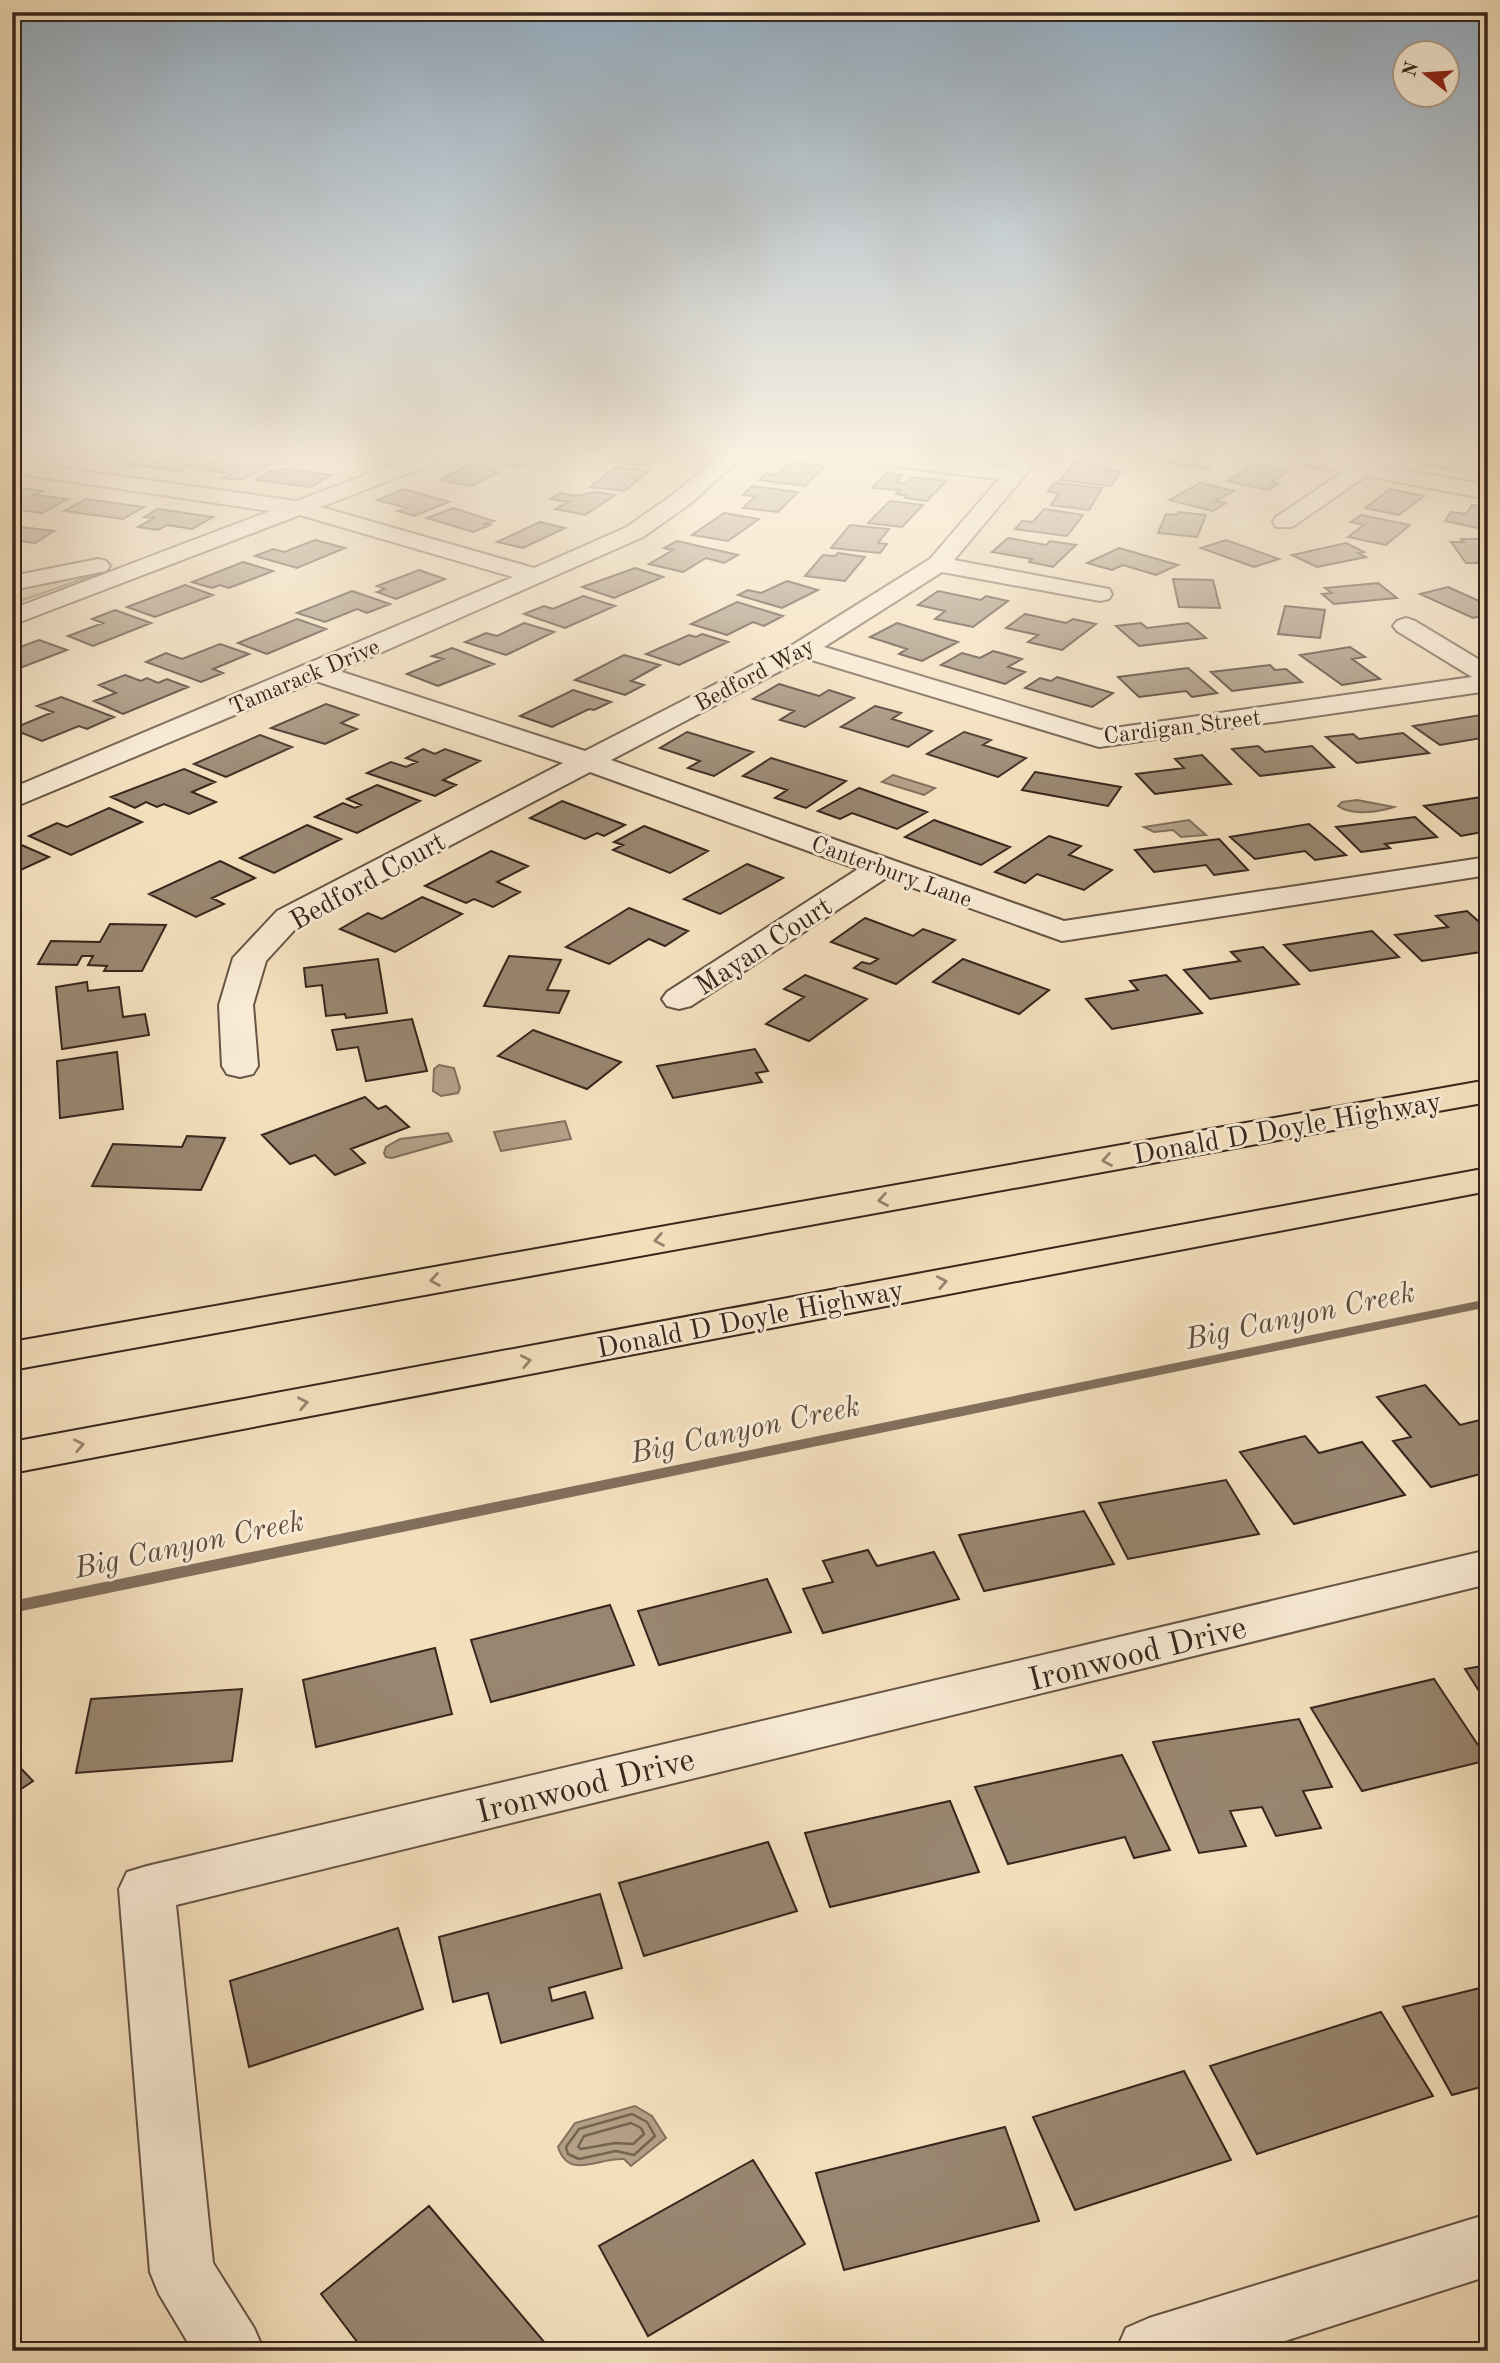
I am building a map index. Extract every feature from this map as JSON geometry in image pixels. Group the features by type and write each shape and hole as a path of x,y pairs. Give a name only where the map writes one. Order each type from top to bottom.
{"highway":[{"name":"Donald D Doyle Highway","path":"12,1356 1488,1091"},
{"name":"Donald D Doyle Highway","path":"12,1458 1488,1179"}],"street":[{"path":"12,583 96,566"},
{"path":"142,566 149,567"},
{"path":"503,566 537,576"},
{"name":"Tamarack Drive","path":"12,799 559,566"},
{"name":"Bedford Way","path":"589,762 803,649 934,566"},
{"path":"950,566 1100,594"},
{"path":"12,618 149,567"},
{"path":"1406,626 1488,676"},
{"name":"Cardigan Street","path":"803,649 1099,739 1488,683"},
{"name":"Canterbury Lane","path":"315,672 589,762 1062,931 1488,866"},
{"name":"Bedford Court","path":"240,1066 236,1004 250,958 288,918 589,762"},
{"name":"Mayan Court","path":"679,999 882,867"},
{"name":"Ironwood Drive","path":"230,2351 182,2272 147,1889 1488,1567"},
{"path":"1149,2351 1488,2245"}],"shaded area":[{"path":"105,571 12,604 12,588"}],"water":[{"path":"893,775 935,788 924,795 882,782"},
{"path":"1357,800 1394,807 1358,812 1338,806 1342,802"},
{"path":"1189,820 1206,835 1181,837 1173,830 1154,832 1144,827"},
{"path":"439,1065 454,1068 460,1088 458,1093 441,1096 433,1091 434,1069"},
{"path":"565,1121 571,1139 501,1151 494,1132"},
{"path":"448,1133 452,1141 392,1158 386,1157 384,1153 386,1147 400,1139"},
{"path":"635,2106 652,2116 666,2138 631,2166 624,2159 577,2165 569,2163 563,2157 558,2147 575,2123"}],"building":[{"path":"232,566 257,566 273,571 229,588 220,585 212,588 192,582"},
{"path":"659,566 692,566 683,572"},
{"path":"813,566 857,566 845,581 805,576"},
{"path":"1099,566 1120,566 1112,570"},
{"path":"1127,566 1175,566 1156,575"},
{"path":"635,568 663,577 614,598 582,587"},
{"path":"419,570 445,579 396,599 377,592 385,589 377,586"},
{"path":"1173,579 1213,580 1220,608 1179,607"},
{"path":"787,581 818,590 782,608 738,595 748,590 761,593"},
{"path":"1378,583 1397,598 1334,604 1322,594 1332,593 1325,588"},
{"path":"185,585 213,595 155,617 127,607"},
{"path":"1448,587 1488,605 1488,614 1473,618 1420,594"},
{"path":"352,591 390,604 367,613 357,609 325,622 297,613"},
{"path":"938,591 981,600 986,596 1008,601 973,627 935,619 945,611 918,605"},
{"path":"583,596 615,606 565,628 524,614 544,606 553,609"},
{"path":"737,602 783,616 764,626 753,622 727,635 691,624"},
{"path":"1285,606 1325,610 1320,638 1278,634"},
{"path":"115,610 151,623 93,646 68,636 103,623 92,619"},
{"path":"1025,614 1066,623 1073,619 1096,624 1062,650 1028,642 1038,635 1006,628"},
{"path":"297,619 326,629 267,654 238,643"},
{"path":"524,623 554,632 506,655 465,642 486,633 497,636"},
{"path":"897,623 958,642 922,661 899,654 907,649 870,637"},
{"path":"1141,623 1147,628 1188,623 1206,638 1139,646 1116,626"},
{"path":"702,634 728,642 679,665 646,654 689,635 696,637"},
{"path":"39,640 67,650 12,671 12,650"},
{"path":"220,644 249,654 213,669 223,673 201,682 146,662 166,653 182,659"},
{"path":"1350,647 1365,657 1352,659 1380,679 1342,685 1300,655"},
{"path":"452,648 494,664 438,686 407,674 443,659 432,656"},
{"path":"993,651 1022,659 1008,667 1025,672 1005,684 941,665 962,653 980,658"},
{"path":"624,655 660,665 631,681 644,685 625,695 575,680"},
{"path":"1270,665 1275,670 1286,669 1302,682 1232,691 1211,672"},
{"path":"1188,668 1217,693 1192,697 1186,691 1139,697 1118,677"},
{"path":"125,675 141,681 147,678 158,683 167,679 188,687 123,714 94,701 116,693 99,685"},
{"path":"1057,677 1113,693 1092,707 1025,688 1040,678 1051,681"},
{"path":"779,684 819,696 829,690 854,698 805,727 780,720 794,711 753,699"},
{"path":"573,690 611,702 594,710 589,709 552,727 520,716"},
{"path":"61,697 114,717 87,729 79,726 42,741 12,729 53,712 37,706"},
{"path":"326,704 358,715 341,723 357,729 325,744 271,728"},
{"path":"875,706 901,713 892,719 932,731 908,747 841,727"},
{"path":"1481,715 1488,719 1488,737 1440,745 1413,726"},
{"path":"687,732 753,752 714,776 688,768 700,761 660,748"},
{"path":"964,732 991,740 983,745 1026,758 998,777 927,754"},
{"path":"1403,733 1429,753 1357,763 1326,737 1353,734 1359,739"},
{"path":"260,735 292,747 226,777 194,764"},
{"path":"1258,746 1265,752 1312,746 1334,767 1260,776 1232,749"},
{"path":"423,749 435,754 445,749 480,761 443,780 456,785 435,796 367,773 391,762 406,767 417,762 406,758"},
{"path":"1202,755 1231,784 1155,794 1136,774 1184,768 1175,759"},
{"path":"771,758 846,781 806,808 775,798 787,790 743,776"},
{"path":"184,769 215,782 192,792 216,802 189,814 164,804 157,807 146,802 135,808 111,797"},
{"path":"1035,772 1121,787 1108,806 1022,790"},
{"path":"377,785 420,801 357,833 315,817 343,803 355,808 361,805 347,799"},
{"path":"859,788 927,812 897,829 852,813 840,819 818,811"},
{"path":"1488,796 1488,822 1483,823 1488,826 1488,831 1461,836 1424,806"},
{"path":"562,801 625,825 604,836 597,833 585,839 530,818"},
{"path":"109,808 142,822 71,855 29,836 57,823 67,827"},
{"path":"1415,817 1437,837 1385,844 1390,848 1361,852 1336,827"},
{"path":"934,820 1010,847 981,865 905,837"},
{"path":"1309,824 1346,855 1315,860 1305,851 1255,859 1230,837"},
{"path":"307,825 341,839 274,873 240,858"},
{"path":"644,826 708,851 670,873 613,850 623,845 614,842"},
{"path":"1049,836 1081,846 1069,855 1112,870 1084,890 1037,874 1025,883 995,872"},
{"path":"1219,839 1248,870 1214,875 1206,865 1154,872 1135,850"},
{"path":"17,843 49,857 12,874 12,845"},
{"path":"491,851 528,866 497,882 520,892 493,907 474,899 466,903 425,886"},
{"path":"220,861 255,878 212,898 224,904 196,917 149,894"},
{"path":"747,864 783,878 720,914 684,899"},
{"path":"422,897 462,914 395,952 340,929 368,913 382,919"},
{"path":"629,908 688,931 665,946 649,939 609,964 566,947"},
{"path":"1467,911 1488,930 1488,958 1481,952 1422,961 1395,935 1448,927 1436,916"},
{"path":"865,918 913,936 923,929 955,940 896,984 854,968 862,962 870,964 878,959 831,942"},
{"path":"110,924 166,925 142,971 104,971 107,966 88,965 93,956 82,956 77,965 38,964 51,941 100,942"},
{"path":"1372,931 1399,957 1310,971 1284,945"},
{"path":"1263,947 1299,984 1210,999 1184,970 1240,961 1231,952"},
{"path":"509,956 561,960 547,990 569,991 559,1013 484,1006"},
{"path":"378,959 387,1013 346,1018 345,1014 326,1016 322,985 306,987 304,968"},
{"path":"963,959 1049,990 1019,1014 933,982"},
{"path":"805,975 867,999 809,1041 766,1024 804,997 784,989"},
{"path":"1166,975 1202,1013 1112,1029 1086,999 1138,990 1130,981"},
{"path":"87,982 88,991 119,987 123,1017 145,1014 149,1035 62,1049 56,987"},
{"path":"412,1019 427,1071 366,1081 358,1047 337,1050 332,1030"},
{"path":"533,1030 621,1062 587,1089 498,1056"},
{"path":"755,1049 768,1071 756,1073 762,1082 673,1098 657,1066"},
{"path":"117,1052 123,1109 60,1118 57,1061"},
{"path":"365,1097 378,1109 386,1106 409,1127 351,1149 365,1163 335,1175 315,1155 290,1164 262,1135"},
{"path":"187,1136 225,1138 201,1190 92,1186 113,1144 182,1147"},
{"path":"1425,1385 1460,1425 1488,1418 1488,1472 1431,1487 1393,1441 1411,1437 1377,1397"},
{"path":"1305,1436 1319,1453 1362,1442 1405,1495 1294,1524 1240,1452"},
{"path":"1226,1480 1259,1534 1128,1559 1099,1503"},
{"path":"1084,1511 1114,1564 984,1591 959,1535"},
{"path":"868,1550 877,1566 934,1552 959,1599 823,1633 803,1589 833,1582 823,1561"},
{"path":"767,1579 791,1632 659,1665 638,1611"},
{"path":"610,1605 634,1665 491,1702 471,1640"},
{"path":"435,1648 452,1714 316,1747 303,1680"},
{"path":"1488,1665 1488,1705 1465,1669"},
{"path":"1434,1679 1488,1760 1362,1791 1311,1708"},
{"path":"242,1689 232,1761 76,1773 91,1699"},
{"path":"1299,1719 1332,1787 1303,1791 1321,1828 1276,1836 1262,1807 1230,1811 1246,1846 1199,1853 1153,1742"},
{"path":"1122,1755 1170,1850 1134,1858 1125,1837 1008,1864 975,1787"},
{"path":"12,1759 33,1781 12,1795"},
{"path":"950,1801 979,1872 830,1907 805,1833"},
{"path":"768,1842 797,1911 644,1956 619,1883"},
{"path":"600,1894 622,1968 549,1988 552,2001 585,1992 593,2018 501,2043 488,1993 453,2002 439,1937"},
{"path":"398,1928 423,2009 249,2067 230,1981"},
{"path":"1488,1986 1488,2085 1452,2095 1403,2007"},
{"path":"1381,2012 1433,2096 1257,2154 1210,2066"},
{"path":"1184,2071 1231,2160 1075,2210 1033,2117"},
{"path":"1005,2127 1039,2221 844,2270 816,2173"},
{"path":"753,2160 805,2244 648,2336 599,2246"},
{"path":"429,2206 545,2343 537,2351 364,2351 321,2294"}],"waterway":[{"name":"Big Canyon Creek","path":"12,1607 1488,1303"}]}
